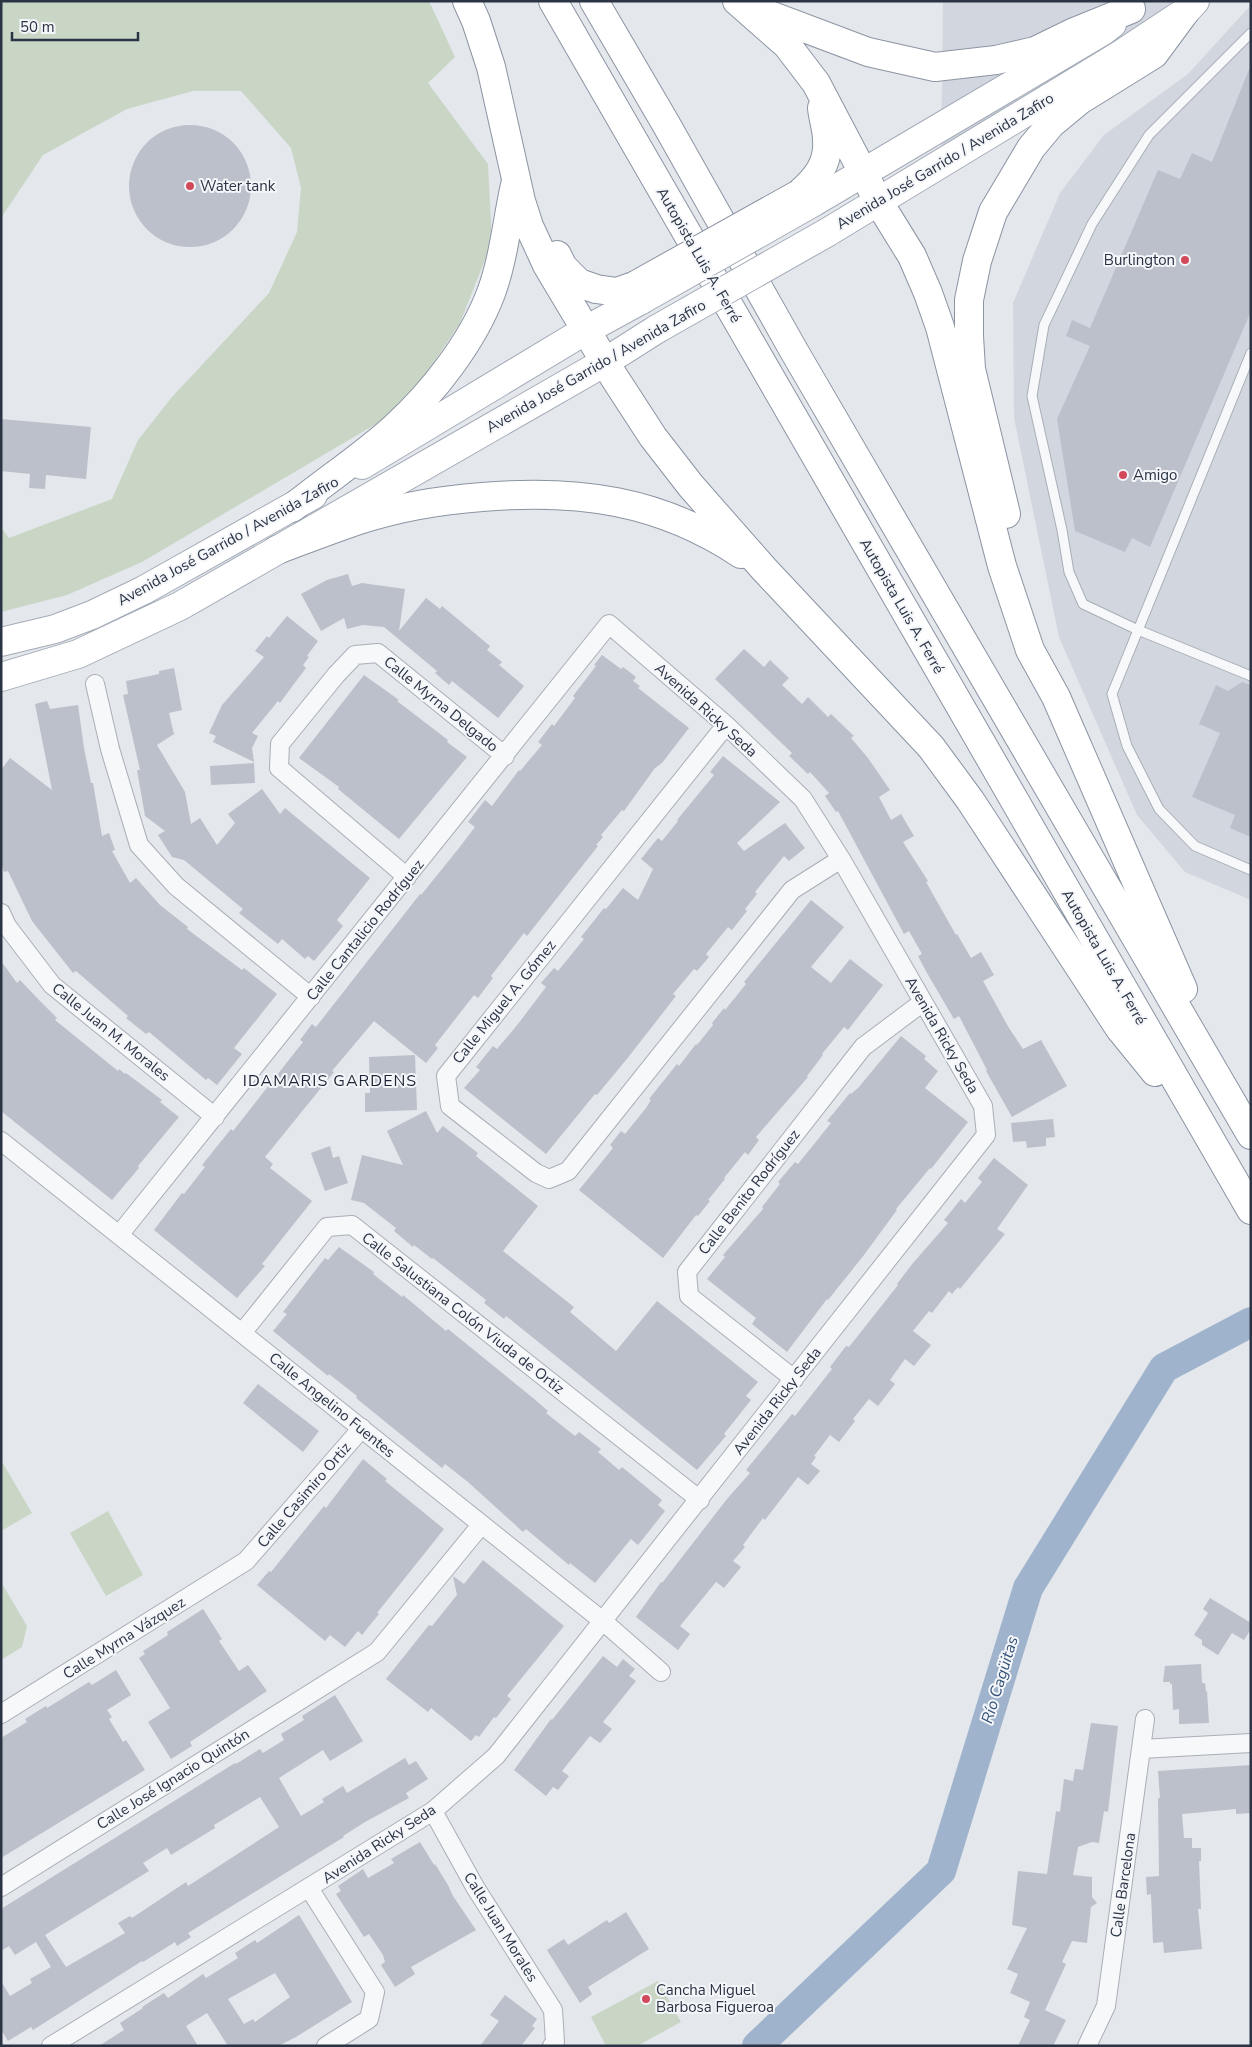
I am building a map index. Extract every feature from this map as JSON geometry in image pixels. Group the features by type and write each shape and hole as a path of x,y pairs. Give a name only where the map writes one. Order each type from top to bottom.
{"main road":[{"path":"466,1 476,21 491,67 521,201 529,226 543,257 605,362 664,451 691,486 764,569 931,748 970,800 1120,1029 1205,1133"},
{"name":"Autopista Luis A. Ferré","path":"554,1 1251,1210"},
{"path":"594,1 824,402 1251,1135"},
{"path":"740,3 801,60 821,92 878,201 912,256 940,327 974,464 1013,602 1030,650 1056,697 1181,984 1220,1082"},
{"path":"740,3 868,52 936,68 996,60 1035,51 1136,5"},
{"name":"Avenida José Garrido / Avenida Zafiro","path":"1,642 55,629 92,615 144,590 292,508 586,330 637,293 806,199 864,173 1103,31 1136,5"},
{"path":"1056,697 1043,644 1018,561 971,369 968,300 977,261 992,212 1031,148 1051,124 1080,100 1154,54 1190,7"},
{"name":"Avenida José Garrido / Avenida Zafiro","path":"1,677 78,654 180,606 828,232 1120,55 1190,7"},
{"path":"806,199 812,182 825,161 827,139 821,92"},
{"path":"516,178 563,266 580,283 596,289 637,293"},
{"path":"292,508 394,428 437,382 476,327 491,292 501,260 516,178"},
{"path":"277,550 360,520 444,500 516,494 576,495 660,513 692,525 764,569"}],"street":[{"name":"Avenida Ricky Seda","path":"51,2046 432,1812 496,1756 604,1622 986,1135 983,1106 841,859 802,798 726,725 609,624"},
{"name":"Calle Cantalicio Rodríguez","path":"120,1235 609,624"},
{"name":"Calle Myrna Delgado","path":"407,877 279,768 280,744 336,675 355,655 378,653 505,756"},
{"path":"94,684 110,749 139,845 176,886 311,997"},
{"name":"Calle Miguel A. Gómez","path":"726,725 446,1076 450,1106 536,1173 549,1179 568,1171 792,890 841,859"},
{"name":"Calle Juan M. Morales","path":"1,912 7,926 52,985 215,1117"},
{"name":"Calle Benito Rodríguez","path":"794,1379 689,1296 687,1272 863,1046 923,1002"},
{"name":"Calle Angelino Fuentes","path":"1,1140 604,1622 661,1672"},
{"name":"Calle Salustiana Colón Viuda de Ortiz","path":"242,1333 328,1227 352,1225 700,1500"},
{"name":"Calle Casimiro Ortiz","path":"246,1561 362,1428"},
{"name":"Calle José Ignacio Quintón","path":"1,1887 378,1652 481,1525"},
{"name":"Calle Myrna Vázquez","path":"1,1714 246,1561"},
{"name":"Calle Barcelona","path":"1086,2046 1106,2006 1145,1719"},
{"path":"1142,1748 1251,1743"},
{"name":"Calle Juan Morales","path":"432,1812 476,1887 553,2010 555,2042 552,2046"},
{"path":"309,1888 375,1992 369,2019 326,2046"}],"lane":[{"path":"1251,33 1149,135 1092,224 1044,326 1032,396 1062,530 1069,572 1083,604 1138,630 1251,676"},
{"path":"1251,352 1112,694 1127,746 1159,809 1195,846 1251,870"}],"shaded area":[{"path":"943,1 1195,1 941,171"},
{"path":"1251,5 1251,900 1185,872 1137,815 1059,637 1014,418 1013,303 1060,193 1104,135 1188,74"}],"green space":[{"path":"1,1 429,1 455,57 428,83 488,164 492,242 460,323 420,383 386,418 142,562 67,595 1,612 1,527 9,538 112,499 138,440 172,397 269,293 297,232 301,188 291,148 241,91 193,91 127,109 43,155 1,218"},
{"path":"1,1460 32,1513 1,1531"},
{"path":"108,1511 143,1575 106,1596 70,1533"},
{"path":"1,1582 27,1626 22,1647 1,1660"},
{"name":"Cancha Miguel Barbosa Figueroa","path":"658,1981 681,2022 637,2046 606,2046 591,2017"}],"building":[{"path":"1250,67 1251,311 1150,547 1132,538 1125,552 1075,531 1057,419 1090,346 1066,336 1072,320 1090,328 1158,170 1180,179 1192,153 1212,162"},
{"name":"Water tank","path":"190,125 202,126 213,130 233,143 246,163 250,174 250,198 246,209 233,229 213,242 202,246 190,247 178,246 167,242 147,229 134,209 130,198 129,186 130,174 134,163 147,143 167,130 178,126"},
{"path":"1,419 91,427 86,479 46,475 45,489 29,488 30,474 1,471"},
{"path":"348,574 352,586 362,583 405,589 399,631 426,598 440,609 442,606 490,646 487,650 502,662 499,665 524,686 498,718 452,681 449,685 435,673 437,671 384,627 363,625 347,629 344,618 321,631 301,594 327,580"},
{"path":"287,616 318,641 303,665 306,668 280,703 278,701 252,733 258,736 252,748 254,762 213,742 216,736 209,733 222,705 264,657 255,651 267,636 269,638"},
{"path":"744,649 764,667 770,660 789,678 782,685 802,704 808,697 828,717 831,714 854,736 851,738 868,758 890,790 879,797 891,820 901,814 914,836 903,842 928,881 926,882 956,935 971,958 981,952 994,975 983,981 1009,1028 1023,1049 1041,1040 1067,1086 1012,1117 986,1071 959,1016 954,1019 918,956 922,954 909,931 904,934 838,811 836,812 825,796 829,793 810,772 808,774 789,756 792,753 715,679"},
{"path":"602,655 636,677 633,681 640,686 638,688 689,728 662,763 655,768 624,811 622,810 601,835 603,837 596,845 598,846 527,936 524,933 491,976 493,978 478,998 474,995 435,1045 438,1048 426,1063 374,1021 332,1071 334,1072 265,1157 273,1164 270,1168 312,1201 262,1264 265,1266 237,1298 154,1230 182,1193 184,1194 205,1167 202,1165 231,1129 233,1131 303,1042 300,1040 312,1024 316,1027 420,894 459,848 475,827 468,822 485,800 492,806 519,770 542,745 538,742 552,724 554,726 575,698 573,696"},
{"path":"174,668 182,710 169,713 174,734 157,745 185,792 191,824 200,818 217,845 235,823 228,814 262,789 280,814 285,808 370,878 337,920 343,926 314,961 308,956 305,959 282,939 278,944 239,913 243,909 184,860 172,857 158,835 165,831 145,816 137,770 140,770 123,695 128,694 126,681 159,674 159,671"},
{"path":"364,675 399,700 397,701 467,757 399,839 338,789 339,787 299,758"},
{"path":"1242,682 1251,685 1251,837 1230,828 1235,815 1192,797 1220,733 1199,724 1216,685 1228,691"},
{"path":"47,701 50,709 78,705 84,748 91,783 93,783 102,836 109,833 115,850 112,851 130,883 136,878 160,905 188,927 187,929 242,970 244,968 277,994 234,1048 242,1054 217,1085 208,1078 206,1080 149,1032 146,1034 126,1018 128,1016 76,971 73,973 32,921 8,871 4,872 1,863 1,770 10,758 52,790 35,704"},
{"path":"723,756 780,802 737,843 744,851 785,823 805,848 789,861 784,856 755,892 757,894 745,909 747,911 732,930 728,927 706,954 709,957 697,971 694,969 673,994 676,996 626,1060 597,1095 595,1094 546,1154 464,1088 480,1070 476,1067 493,1046 497,1049 546,987 541,983 554,968 558,971 584,939 581,937 604,908 606,909 623,888 638,900 653,869 641,859 658,838 662,841 678,821 714,775 710,772"},
{"path":"254,763 255,783 211,785 210,766"},
{"path":"811,900 844,927 811,967 831,983 850,959 883,985 848,1030 844,1027 822,1054 808,1077 756,1137 759,1140 748,1155 745,1152 708,1200 710,1201 698,1216 696,1215 663,1258 579,1190 613,1148 610,1145 621,1131 625,1134 646,1108 651,1100 649,1099 677,1064 679,1066 697,1045 724,1008 725,1010 746,984 744,982"},
{"path":"1,961 17,983 20,980 57,1018 55,1020 118,1071 119,1069 126,1073 162,1100 160,1102 179,1117 112,1200 1,1111"},
{"path":"901,1036 926,1056 924,1059 938,1071 925,1088 968,1122 896,1209 864,1255 827,1299 787,1352 752,1324 756,1318 707,1279 725,1257 723,1255 763,1209 762,1207 780,1184 778,1182 795,1162 798,1164 831,1123 827,1121 850,1093 859,1087"},
{"path":"415,1055 417,1110 365,1112 365,1093 370,1093 369,1057"},
{"path":"426,1111 437,1133 443,1126 478,1153 476,1156 538,1206 503,1251 574,1307 570,1312 616,1351 657,1301 758,1382 746,1396 751,1400 724,1434 726,1436 697,1470 506,1316 504,1319 484,1303 486,1300 433,1258 414,1245 413,1247 394,1231 396,1228 364,1203 351,1200 362,1155 403,1165 387,1131"},
{"path":"1053,1119 1055,1137 1046,1138 1046,1146 1027,1148 1026,1141 1013,1142 1011,1123"},
{"path":"330,1146 333,1158 339,1156 348,1183 325,1191 311,1153"},
{"path":"994,1158 1028,1185 997,1229 1005,1234 960,1289 958,1287 952,1294 949,1291 932,1313 929,1311 913,1331 931,1345 914,1366 905,1359 890,1380 895,1384 878,1406 869,1399 853,1419 855,1421 839,1442 830,1435 814,1456 816,1457 811,1464 820,1471 808,1485 798,1477 765,1520 763,1518 743,1545 745,1547 733,1561 741,1567 724,1588 716,1582 680,1626 690,1634 678,1650 636,1617 661,1582 750,1473 746,1470 792,1414 795,1416 832,1369 830,1367 846,1346 849,1347 913,1263 948,1223 944,1220 961,1199 965,1203 982,1182 978,1178"},
{"path":"339,1247 374,1272 373,1274 402,1297 403,1295 446,1331 448,1329 533,1398 548,1411 546,1413 575,1436 579,1432 601,1449 598,1452 619,1470 622,1467 662,1500 658,1505 665,1511 638,1545 631,1539 595,1583 570,1563 569,1565 526,1529 523,1532 468,1482 445,1464 442,1468 356,1398 357,1396 329,1374 328,1376 273,1331 287,1314 283,1312 325,1258 328,1260"},
{"path":"258,1384 319,1431 303,1452 243,1403"},
{"path":"363,1459 387,1479 385,1481 444,1529 377,1613 379,1614 362,1635 358,1631 345,1647 330,1635 325,1641 257,1585 269,1571 271,1572 324,1506 326,1508"},
{"path":"483,1560 564,1626 507,1696 511,1699 496,1718 494,1717 479,1737 476,1735 471,1741 431,1708 428,1712 386,1679 429,1625 432,1626 457,1595 453,1576 464,1584"},
{"path":"1210,1598 1251,1623 1251,1629 1244,1640 1232,1633 1218,1655 1202,1645 1202,1640 1194,1635 1208,1613 1203,1609"},
{"path":"203,1609 222,1639 219,1641 239,1671 248,1665 267,1691 190,1742 192,1746 171,1759 148,1722 170,1708 139,1658 145,1654 143,1651 168,1635 167,1632"},
{"path":"603,1656 617,1667 623,1659 635,1669 629,1676 636,1681 603,1722 612,1729 600,1743 590,1736 562,1771 569,1776 558,1790 553,1787 546,1796 514,1770 551,1719"},
{"path":"1201,1664 1202,1683 1205,1683 1207,1691 1209,1723 1179,1724 1179,1709 1173,1710 1172,1684 1170,1682 1163,1682 1165,1666"},
{"path":"116,1670 131,1695 107,1710 112,1717 109,1719 123,1742 126,1740 145,1770 1,1858 1,1738 27,1722 25,1719 46,1706 47,1708 89,1682 92,1685"},
{"path":"335,1695 363,1741 330,1761 323,1750 279,1778 301,1816 324,1802 322,1799 343,1786 347,1793 405,1758 409,1765 416,1761 428,1779 406,1793 409,1798 365,1822 344,1837 188,1933 191,1937 177,1946 175,1942 33,2030 31,2027 8,2041 1,2030 1,1981 10,1996 32,1983 30,1979 51,1967 36,1942 15,1955 9,1946 1,1951 1,1909 235,1763 260,1749 263,1753 284,1740 281,1734 304,1720 302,1716","holes":["260,1797 279,1827 188,1886 186,1882 132,1918 130,1916 118,1923 125,1933 66,1967 45,1935 149,1871 143,1863 167,1848 171,1855 215,1828 214,1825"]},
{"path":"1091,1723 1118,1726 1108,1812 1104,1811 1099,1843 1092,1842 1078,1847 1073,1875 1092,1877 1092,1897 1097,1903 1091,1907 1087,1943 1072,1941 1062,1962 1066,1964 1045,2010 1066,2020 1053,2046 1018,2046 1030,2020 1024,2017 1030,2002 1010,1993 1018,1974 1007,1969 1027,1928 1012,1925 1018,1871 1047,1874 1056,1811 1060,1812 1064,1779 1073,1781 1075,1769 1083,1770"},
{"path":"1251,1765 1251,1813 1236,1814 1236,1809 1182,1814 1184,1838 1192,1838 1192,1848 1201,1848 1201,1861 1199,1861 1201,1909 1198,1909 1202,1949 1164,1953 1163,1942 1153,1943 1151,1894 1147,1895 1146,1877 1159,1876 1158,1798 1160,1798 1158,1771"},
{"path":"420,1842 476,1930 411,1967 415,1974 395,1987 381,1965 385,1962 383,1955 369,1934 364,1937 336,1894 341,1891 338,1886 363,1869 368,1878 394,1863 391,1859"},
{"path":"626,1912 649,1949 588,1987 592,1994 580,2003 547,1950 564,1939 568,1945 607,1920 609,1923"},
{"path":"299,1915 352,2002 278,2046 228,2046 207,2013 186,2026 198,2046 99,2046 124,2030 120,2023 142,2007 164,1993 168,1998 203,1974 206,1978 238,1958 235,1953 255,1940 257,1943","holes":["275,1973 290,1997 255,2022 253,2019 244,2024 228,1999"]},
{"path":"505,1995 537,2019 532,2026 535,2028 521,2046 480,2046 499,2021 490,2015"}],"waterway":[{"name":"Río Cagüitas","path":"757,2046 941,1871 1028,1588 1164,1368 1251,1322"}],"place":[{"name":"Water tank","path":"190,186"},
{"name":"Burlington","path":"1185,260"},
{"name":"Amigo","path":"1123,475"},
{"name":"Cancha Miguel Barbosa Figueroa","path":"646,1999"}],"district":[{"name":"IDAMARIS GARDENS","path":"330,1081"}]}
